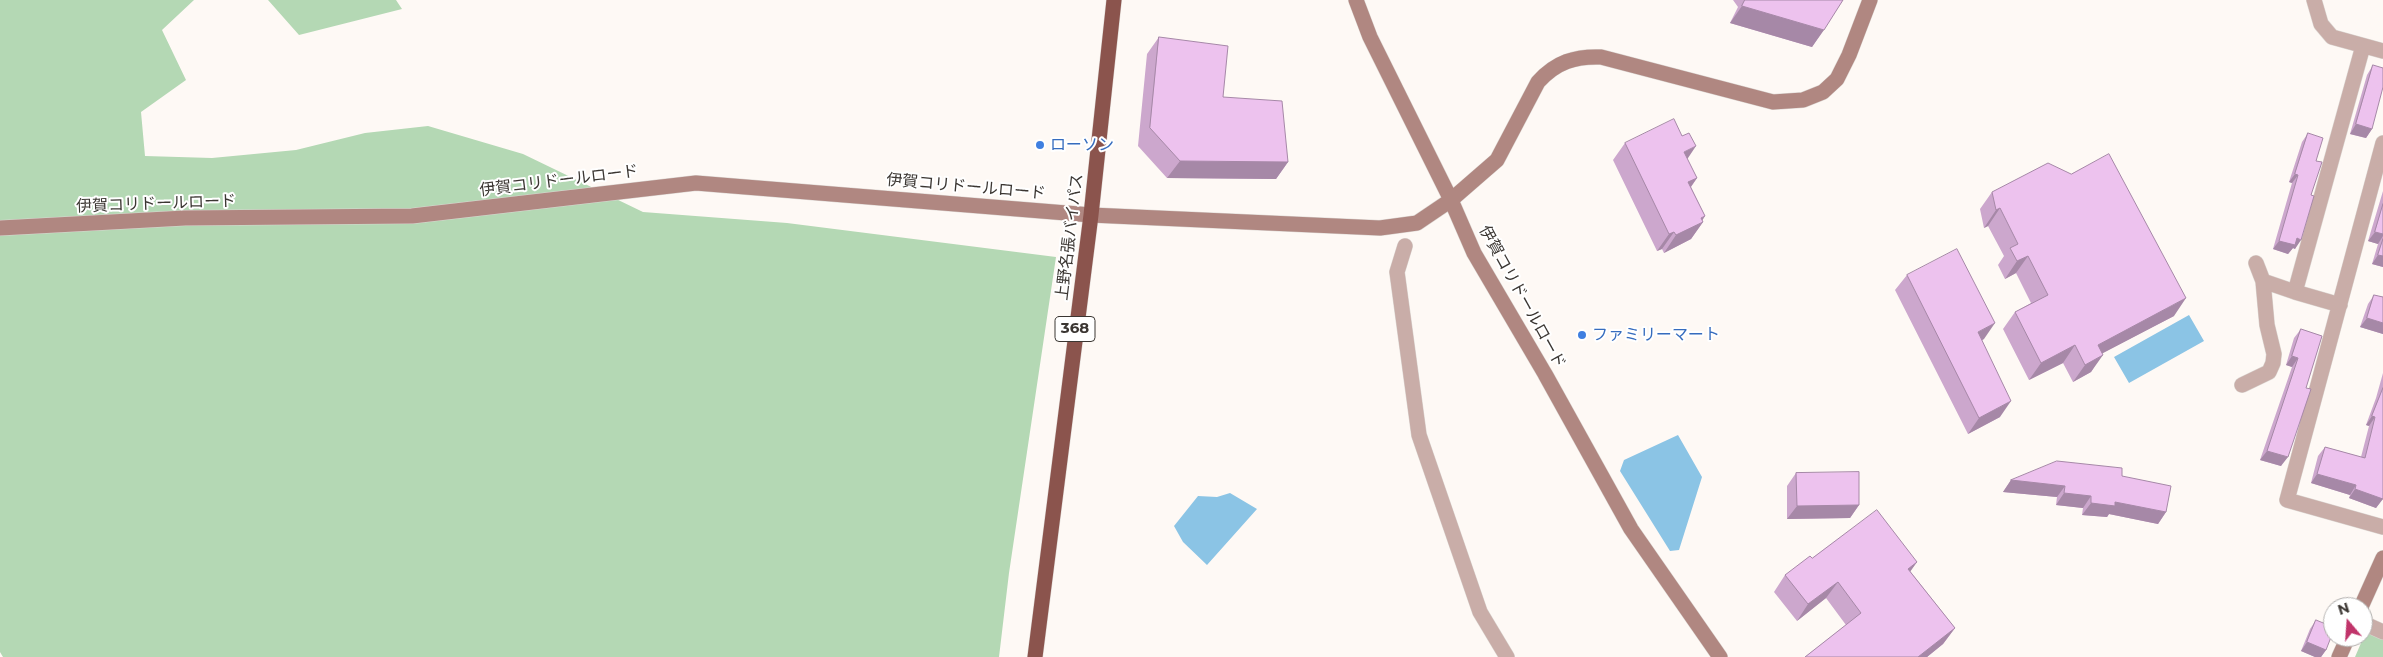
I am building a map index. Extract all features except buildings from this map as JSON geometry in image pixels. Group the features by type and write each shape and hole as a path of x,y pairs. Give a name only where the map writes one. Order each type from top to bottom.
{"highway":[{"name":"上野名張バイパス","path":"1035,657 1091,215 1114,0"}],"street":[{"path":"1356,0 1370,37 1451,200 1497,160 1538,82 1547,72 1558,65 1579,57 1602,58 1773,102 1803,100 1823,92 1837,79 1849,55 1870,0"},
{"path":"2314,0 2321,24 2332,37 2383,51"},
{"path":"2295,292 2362,46"},
{"path":"2383,143 2287,500 2383,527"},
{"name":"伊賀コリドールロード","path":"0,228 185,218 412,216 696,184 1091,215 1380,228 1417,223 1451,200 1474,253 1632,529 1720,657"},
{"path":"1405,246 1397,272 1419,434 1480,612 1507,657"},
{"path":"2242,385 2269,372 2273,363 2274,354 2267,325 2262,281 2256,263"},
{"path":"2262,281 2340,305"},
{"path":"2365,597 2383,558"}],"green space":[{"path":"0,0 194,0 162,30 186,80 141,112 145,156 212,158 296,150 365,133 428,126 523,154 643,212 787,223 1056,257 1009,573 999,657 3,657 0,652"},
{"path":"268,0 396,0 402,9 299,35"},
{"path":"2373,635 2383,639 2383,657 2355,657 2359,647 2373,647"}],"water":[{"path":"2189,315 2204,341 2129,383 2114,357"},
{"path":"1678,435 1702,477 1679,550 1670,551 1620,471 1624,460"},
{"path":"1230,493 1257,509 1207,565 1183,542 1174,526 1198,496 1217,497"}],"place":[{"name":"ローソン","path":"1040,145"},
{"name":"ファミリーマート","path":"1582,335"}]}
